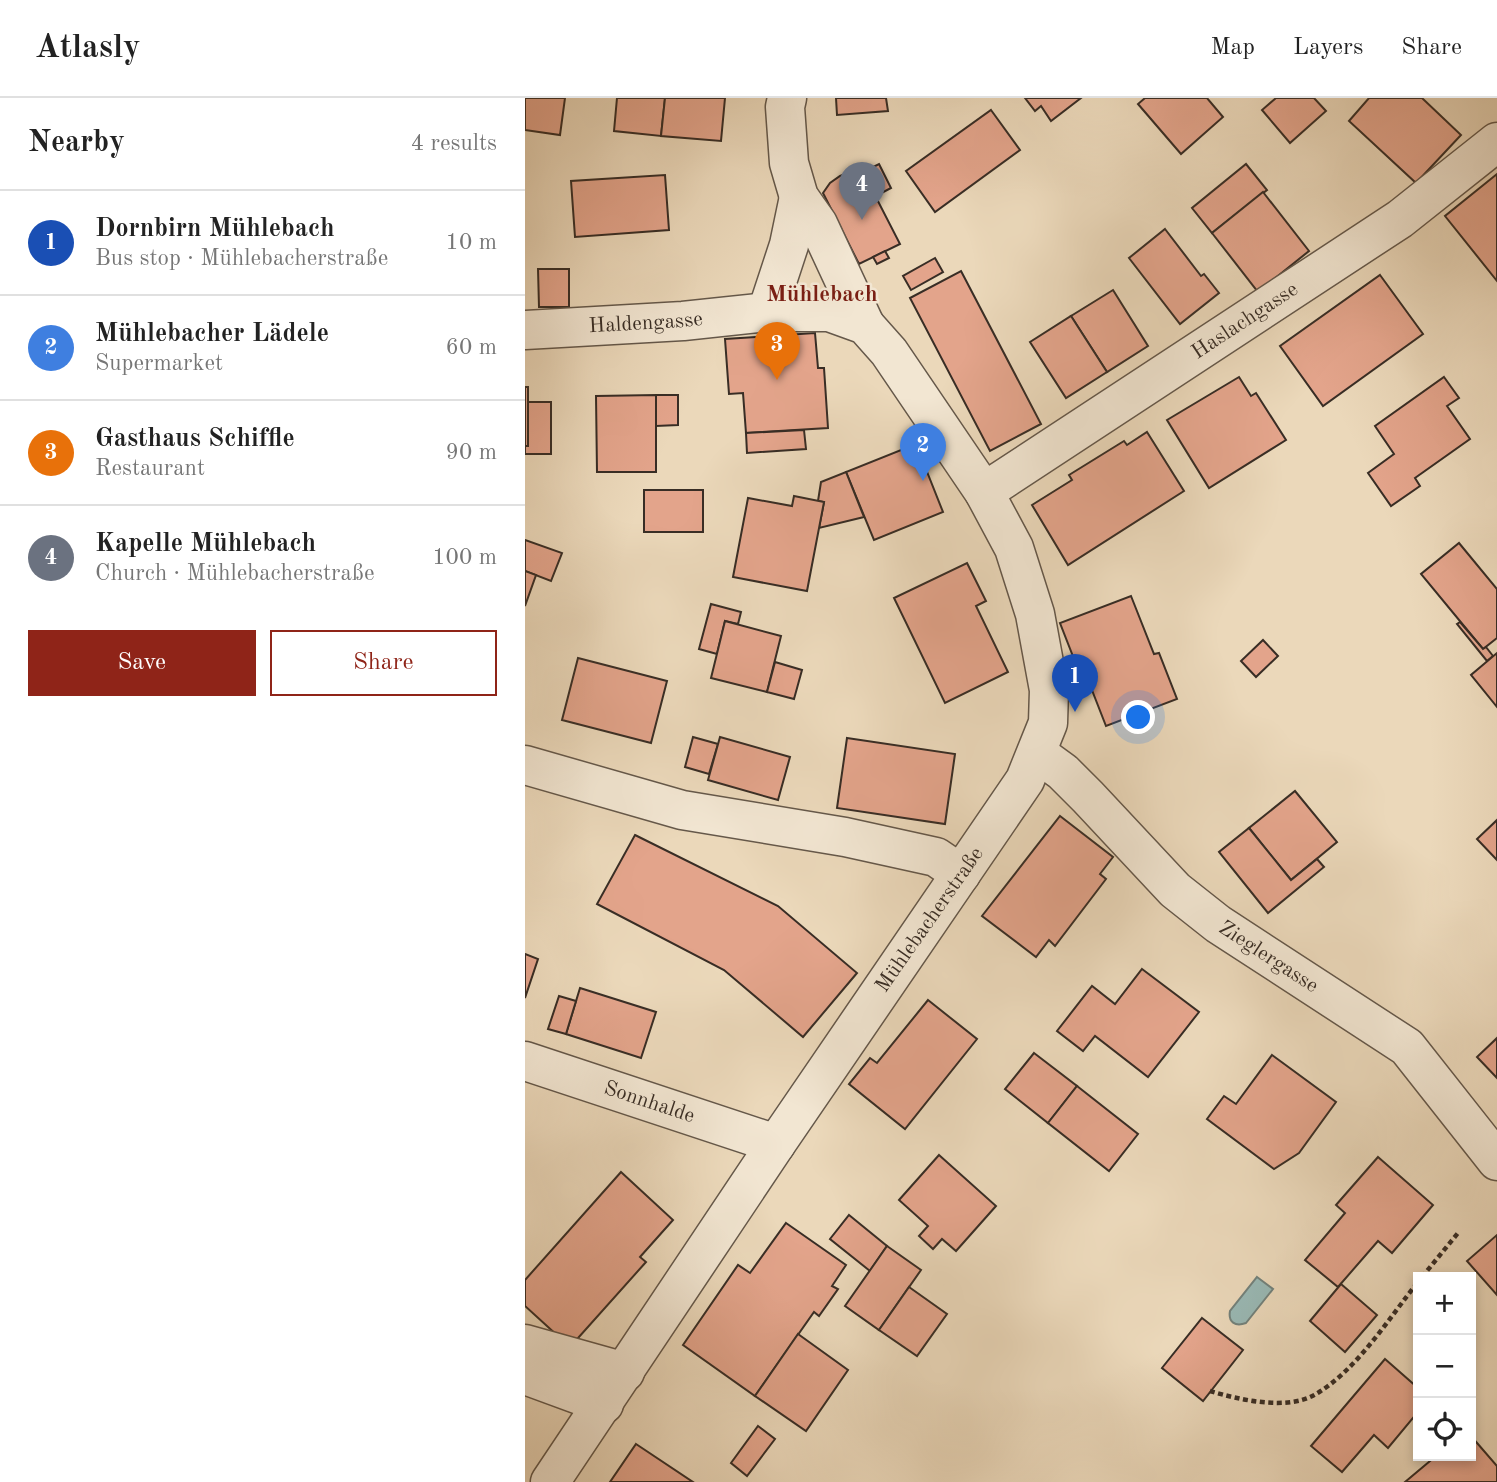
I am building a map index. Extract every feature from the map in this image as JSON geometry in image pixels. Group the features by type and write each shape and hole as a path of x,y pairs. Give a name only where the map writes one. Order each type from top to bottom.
{"street":[{"name":"Mühlebacherstraße","path":"550,1482 776,1144 1025,780 1048,723 1048,690 1035,614 1014,548 984,492 889,352 865,326 818,224 799,197 789,163 785,107 787,98"},
{"name":"Haslachgasse","path":"984,492 1400,219 1497,142"},
{"name":"Mühlebacherstraße","path":"799,197 789,245 767,312 829,312 865,326"},
{"name":"Haldengasse","path":"525,330 563,330 767,312"},
{"name":"Zieglergasse","path":"1037,753 1063,772 1175,890 1219,924 1407,1047 1497,1161"},
{"path":"525,765 682,810 845,836 936,857 961,874"},
{"name":"Sonnhalde","path":"525,1061 776,1144"},
{"path":"525,1344 625,1372"},
{"path":"525,1375 604,1404"}],"path":[{"path":"1426,1272 1458,1233"},
{"path":"1210,1391 1241,1400 1280,1403 1315,1396 1348,1370 1413,1288"}],"water":[{"path":"1257,1277 1273,1289 1246,1323 1236,1324 1231,1321 1230,1311"}],"building":[{"path":"525,98 565,98 560,135 525,130"},
{"path":"617,98 665,98 661,136 614,131"},
{"path":"665,98 725,98 721,141 661,136"},
{"path":"836,98 886,98 888,111 837,115"},
{"path":"1025,98 1081,98 1051,121 1041,106 1035,111"},
{"path":"1145,98 1207,98 1223,117 1181,154 1138,104"},
{"path":"1276,98 1314,98 1326,111 1290,143 1262,110"},
{"path":"1369,98 1422,98 1461,135 1416,183 1349,121"},
{"path":"991,110 1020,150 935,212 906,171"},
{"path":"879,164 891,188 876,196 863,172"},
{"path":"1246,164 1267,190 1212,233 1192,208"},
{"path":"851,172 863,172 900,244 859,264 823,193 830,183"},
{"path":"1497,174 1497,281 1445,216"},
{"path":"665,175 669,230 575,237 571,181"},
{"path":"1263,192 1309,251 1258,292 1212,233"},
{"path":"1165,229 1201,276 1204,274 1219,293 1180,324 1129,258"},
{"path":"885,251 889,258 877,264 873,257"},
{"path":"935,258 943,272 911,290 903,276"},
{"path":"538,269 569,269 569,307 539,307"},
{"path":"961,271 1041,424 990,451 910,298"},
{"path":"1380,275 1423,334 1323,406 1280,346"},
{"path":"1113,290 1148,346 1107,372 1071,316"},
{"path":"1071,316 1107,372 1066,398 1030,342"},
{"path":"815,333 818,368 824,368 828,428 746,433 743,393 729,394 725,339"},
{"path":"1239,377 1251,396 1256,393 1286,440 1209,488 1167,420"},
{"path":"1444,377 1459,398 1447,406 1470,439 1415,478 1420,486 1391,506 1368,473 1394,454 1375,426"},
{"path":"525,387 528,387 528,446 525,446"},
{"path":"656,395 656,472 597,472 596,396"},
{"path":"656,395 678,395 678,425 656,426"},
{"path":"528,402 551,402 551,454 525,454 525,446 528,446"},
{"path":"804,430 806,449 747,453 746,433"},
{"path":"1147,432 1184,491 1068,565 1032,505 1072,480 1069,475 1124,441 1127,445"},
{"path":"916,444 943,512 874,540 846,472"},
{"path":"846,472 864,517 819,528 824,502 818,501 821,482"},
{"path":"644,490 703,490 703,532 644,532"},
{"path":"794,496 824,502 807,591 733,577 748,498 792,506"},
{"path":"525,540 562,553 551,581 525,571"},
{"path":"1459,543 1497,589 1497,638 1483,649 1421,574"},
{"path":"967,563 986,601 976,606 1008,672 945,703 894,598"},
{"path":"525,571 536,575 525,606"},
{"path":"1131,596 1154,654 1159,653 1177,699 1106,726 1088,680 1083,682 1060,623"},
{"path":"711,604 741,612 738,624 725,621 717,654 699,649"},
{"path":"725,621 781,636 767,692 711,678"},
{"path":"1460,622 1483,649 1486,647 1493,656 1487,661 1457,624"},
{"path":"1263,640 1278,656 1256,677 1241,661"},
{"path":"1497,653 1497,707 1471,675"},
{"path":"578,658 667,681 651,743 562,720"},
{"path":"775,662 802,670 794,699 767,692"},
{"path":"693,737 718,744 709,774 685,767"},
{"path":"720,737 790,757 778,800 708,780"},
{"path":"847,738 955,754 945,824 837,808"},
{"path":"1295,791 1337,842 1291,880 1249,828"},
{"path":"1060,816 1113,857 1100,874 1106,879 1055,946 1049,940 1036,957 982,916"},
{"path":"1497,820 1497,860 1477,839"},
{"path":"1249,828 1291,880 1317,859 1324,867 1268,913 1219,852"},
{"path":"635,835 778,906 857,973 803,1037 724,970 597,904"},
{"path":"525,954 538,959 525,998"},
{"path":"1142,969 1199,1012 1148,1077 1095,1036 1083,1051 1057,1031 1092,986 1115,1004"},
{"path":"580,988 656,1012 641,1058 566,1034"},
{"path":"559,996 576,1001 566,1034 548,1029"},
{"path":"928,1000 977,1039 905,1129 849,1084 870,1058 877,1063"},
{"path":"1497,1038 1497,1078 1477,1057"},
{"path":"1034,1053 1077,1086 1048,1123 1005,1089"},
{"path":"1272,1055 1336,1102 1299,1153 1274,1169 1207,1119 1224,1096 1236,1104"},
{"path":"1077,1086 1138,1134 1109,1171 1048,1123"},
{"path":"939,1155 996,1206 956,1251 942,1239 933,1249 919,1236 928,1226 899,1200"},
{"path":"1378,1157 1433,1205 1392,1253 1378,1241 1338,1287 1305,1260 1345,1213 1336,1205"},
{"path":"621,1172 673,1220 640,1257 646,1262 570,1347 525,1306 525,1280"},
{"path":"849,1215 887,1246 870,1271 830,1239"},
{"path":"786,1223 846,1265 832,1286 838,1289 819,1316 814,1312 755,1396 683,1345 738,1265 750,1273"},
{"path":"1497,1235 1497,1295 1467,1261"},
{"path":"887,1246 921,1270 879,1330 845,1306"},
{"path":"1341,1284 1377,1315 1345,1352 1310,1321"},
{"path":"909,1287 947,1314 917,1356 879,1330"},
{"path":"1202,1318 1243,1350 1203,1401 1162,1368"},
{"path":"798,1334 848,1370 806,1431 755,1396"},
{"path":"1385,1359 1413,1384 1413,1418 1388,1448 1374,1435 1342,1472 1311,1446"},
{"path":"758,1426 775,1439 747,1476 731,1463"},
{"path":"1476,1442 1497,1466 1497,1482 1405,1482 1430,1461 1476,1461"},
{"path":"636,1444 693,1482 610,1482"}],"place":[{"name":"Kapelle Mühlebach","path":"862,220"},
{"name":"Gasthaus Schiffle","path":"777,380"},
{"name":"Mühlebacher Lädele","path":"923,481"},
{"name":"Dornbirn Mühlebach","path":"1075,712"}],"district":[{"name":"Mühlebach","path":"822,294"}]}
